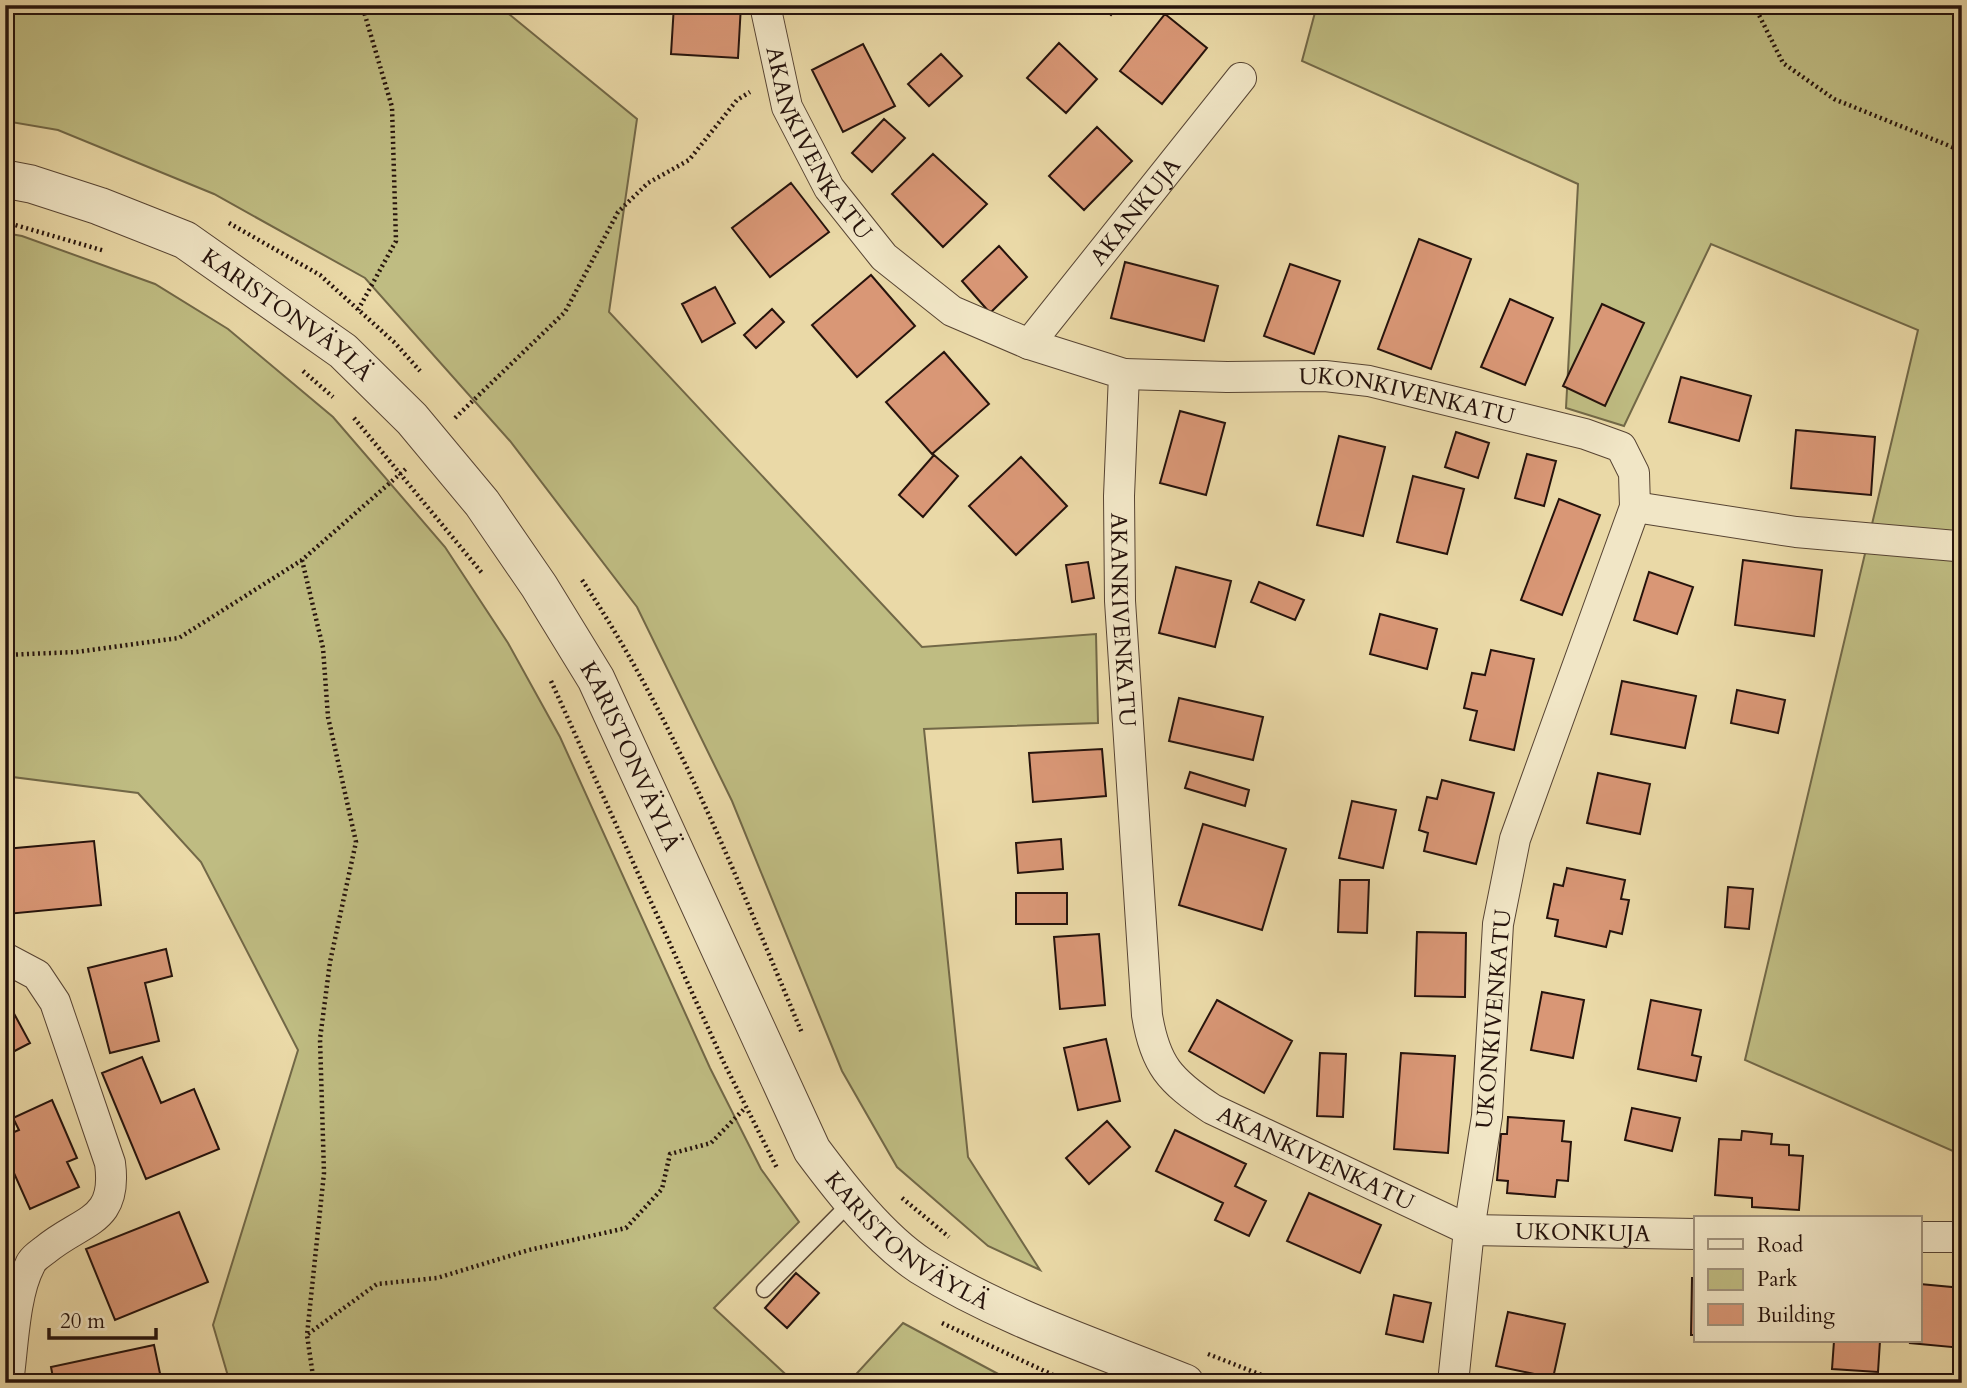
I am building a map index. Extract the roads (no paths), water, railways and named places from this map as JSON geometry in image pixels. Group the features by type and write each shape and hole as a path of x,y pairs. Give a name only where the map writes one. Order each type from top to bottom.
{"street":[{"name":"AKANKIVENKATU","path":"765,5 788,107 829,188 884,257 952,312 1029,344 1125,374 1119,496 1120,601 1147,1015 1152,1045 1166,1073 1184,1090 1212,1109 1469,1230"},
{"name":"AKANKUJA","path":"1029,344 1241,78"},
{"name":"KARISTONVÄYLÄ","path":"5,180 31,184 99,206 186,240 343,351 412,419 482,503 539,586 596,679 812,1150 851,1202 919,1265 1005,1311 1185,1383"},
{"name":"UKONKIVENKATU","path":"1125,374 1325,376 1369,381 1585,434 1620,447 1634,473 1635,507 1515,839 1498,924 1487,1116 1469,1230 1453,1383"},
{"path":"1635,507 1796,532 1956,546"},
{"path":"5,958 37,975 55,1002 110,1163 113,1185 106,1206 87,1224 48,1247 30,1263 21,1291 8,1383"},
{"name":"UKONKUJA","path":"1469,1230 1694,1234"},
{"path":"1922,1237 1962,1237"}],"lane":[{"path":"764,1290 851,1202"}]}
